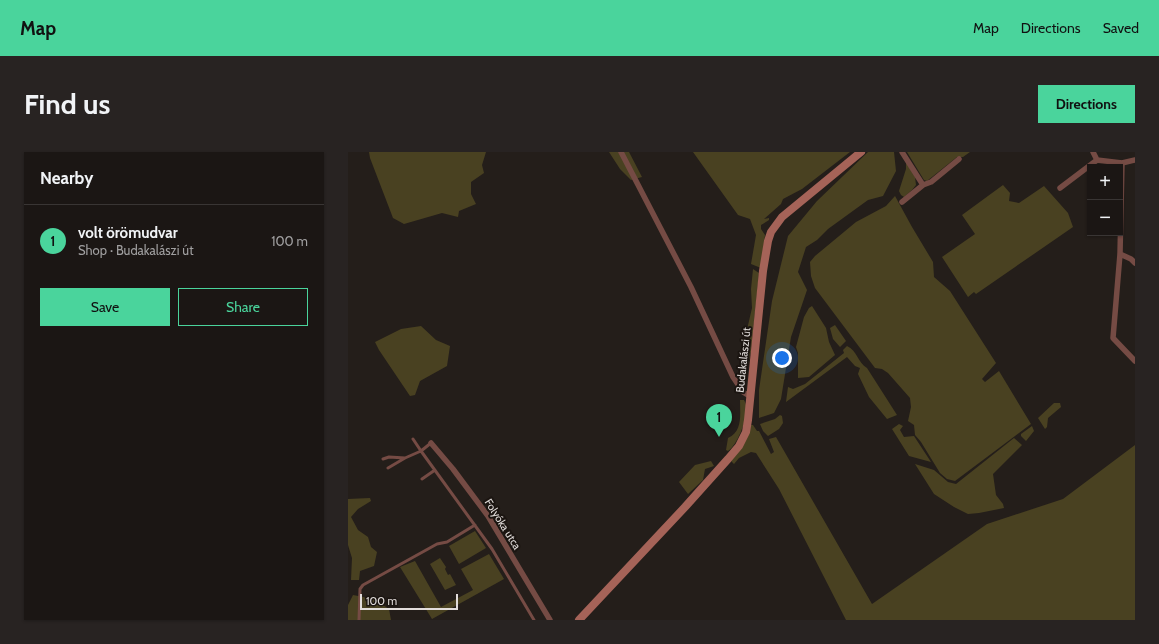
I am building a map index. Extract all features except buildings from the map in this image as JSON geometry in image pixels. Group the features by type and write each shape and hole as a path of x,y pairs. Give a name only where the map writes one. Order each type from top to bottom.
{"main road":[{"name":"Budakalászi út","path":"579,620 685,507 739,446 746,432 751,397 763,271 768,240 771,232 782,217 861,152"}],"street":[{"path":"621,152 690,287 732,377 743,392 751,397"},
{"path":"902,152 923,184"},
{"path":"1092,152 1097,160"},
{"path":"902,202 923,184 930,182 959,159"},
{"path":"1060,188 1097,160 1122,163 1135,160"},
{"path":"1122,163 1120,254 1113,338 1135,361"},
{"path":"1120,254 1131,259 1135,263"},
{"name":"Folyóka utca","path":"431,443 453,469 488,516 550,620"}],"lane":[{"path":"413,439 492,549 534,620"},
{"path":"388,468 421,451 431,443"},
{"path":"383,459 389,457 405,458"},
{"path":"422,479 435,470"},
{"path":"359,620 360,589 363,584 437,544 447,542 475,525"}],"shaded area":[{"path":"369,152 486,152 482,165 484,173 471,182 471,194 476,204 459,211 458,217 442,213 404,224 393,218"},
{"path":"609,152 629,152 642,177 631,180 620,169"},
{"path":"693,152 850,152 802,189 783,199 781,204 764,219 769,218 769,220 761,225 761,229 765,235 761,268 751,264 756,235 750,219 738,215"},
{"path":"868,152 894,152 896,171 883,196 868,200 806,247 798,272 807,290 791,337 781,399 774,413 759,418 759,390 772,301 788,236 817,201"},
{"path":"907,152 970,152 963,157 957,157 927,181 924,180"},
{"path":"906,162 915,177 916,185 904,197 899,191 906,169"},
{"path":"1003,185 1010,193 1009,201 1019,203 1044,186 1068,213 1073,227 976,294 974,292 968,297 942,257 975,234 962,215"},
{"path":"895,196 933,262 934,277 950,291 996,363 982,379 985,382 999,371 1031,424 955,481 947,479 940,473 915,435 914,425 908,421 911,407 910,398 888,373 882,369 875,368 815,288 811,276 810,262 815,256 856,222 886,206"},
{"path":"753,269 759,273 751,351 745,379 741,378 740,374 745,351 743,347 752,308 751,289"},
{"path":"812,306 826,328 829,342 835,355 809,377 798,378 798,353 796,347 804,317 809,308"},
{"path":"835,325 846,341 840,347 833,339 830,328"},
{"path":"421,326 436,340 450,346 447,366 420,381 415,395 410,396 375,342 401,329"},
{"path":"847,346 853,350 861,363 867,368 897,415 887,419 869,397 858,374 860,368 855,366 847,357 786,402 788,387 793,389 805,384 844,353 843,350"},
{"path":"740,400 744,400 747,407 747,413 741,432 735,444 728,451 726,450 728,438 736,432 740,422"},
{"path":"1054,403 1060,403 1061,407 1048,418 1047,427 1045,429 1038,418"},
{"path":"780,415 782,416 783,423 779,429 768,436 763,431 760,424 775,419"},
{"path":"899,424 903,426 900,430 904,437 914,436 931,462 909,456 892,429"},
{"path":"751,425 759,431 771,454 774,452 769,439 776,437 872,604 987,524 1063,499 1135,445 1135,620 846,620 779,489 756,453 751,452 739,458 734,464 731,461 748,433"},
{"path":"1032,426 1034,431 1026,441 1021,434"},
{"path":"1014,438 1022,445 993,474 996,495 1003,504 1004,508 968,514 934,494 915,464 934,470 948,482 956,484"},
{"path":"711,461 714,466 705,469 703,480 688,494 679,482 695,465"},
{"path":"370,498 371,501 358,509 351,517 358,530 368,537 371,547 377,552 374,566 360,571 359,580 351,580 352,558 348,545 348,499"},
{"path":"475,531 486,548 459,564 449,546"},
{"path":"489,554 504,579 432,619 400,567 415,561 441,607 473,590 461,569"},
{"path":"440,558 446,567 445,569 448,575 450,574 456,585 445,590 430,564"},
{"path":"353,595 374,599 389,609 391,620 348,620 348,605"}],"place":[{"name":"volt örömudvar","path":"719,437"}]}
